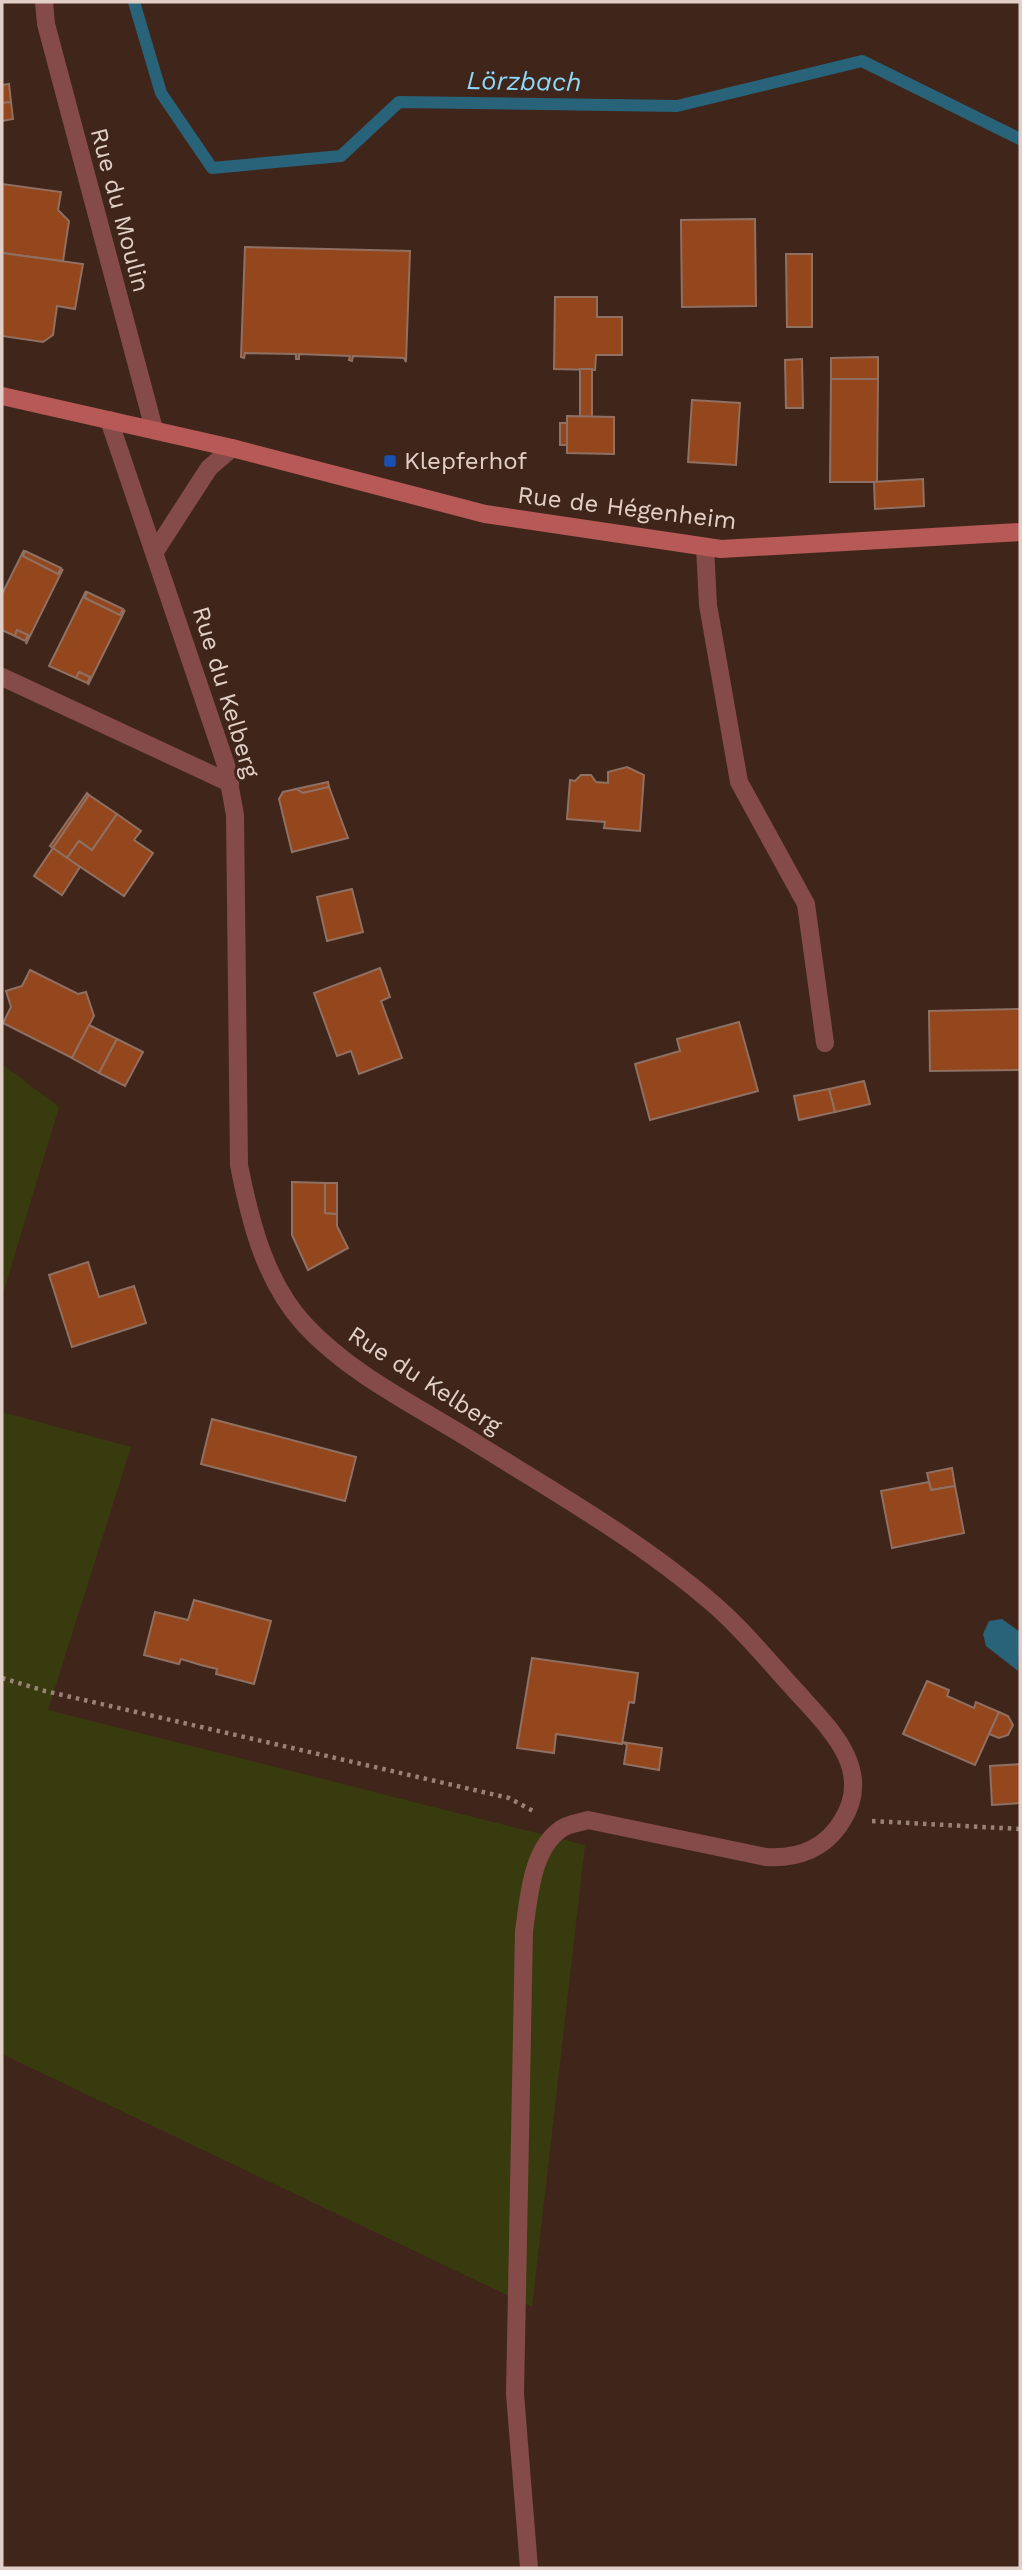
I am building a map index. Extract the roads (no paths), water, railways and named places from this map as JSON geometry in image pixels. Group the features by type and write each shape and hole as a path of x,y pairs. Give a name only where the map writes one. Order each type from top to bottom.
{"main road":[{"name":"Rue de Hégenheim","path":"2,396 232,448 485,514 705,547 721,549 1020,533"}],"street":[{"name":"Rue du Moulin","path":"44,2 46,24 154,429"},
{"name":"Rue du Kelberg","path":"109,420 156,550 230,783 235,815 239,1165 249,1217 267,1265 284,1296 304,1324 368,1376 640,1546 714,1604 832,1731 852,1762 854,1797 843,1820 832,1836 812,1850 789,1859 766,1857 588,1820 563,1827 549,1840 533,1874 524,1931 515,2394 529,2568"},
{"path":"156,550 209,468 232,448"},
{"path":"705,547 708,605 739,782 806,904 825,1043"},
{"path":"2,677 230,783"}],"water":[{"path":"1002,1619 1020,1632 1018,1671 986,1646 983,1634 989,1621"}],"waterway":[{"name":"Lörzbach","path":"134,2 161,93 212,168 341,156 399,102 677,106 862,61 1020,139"}],"place":[{"name":"Klepferhof","path":"390,461"}]}
